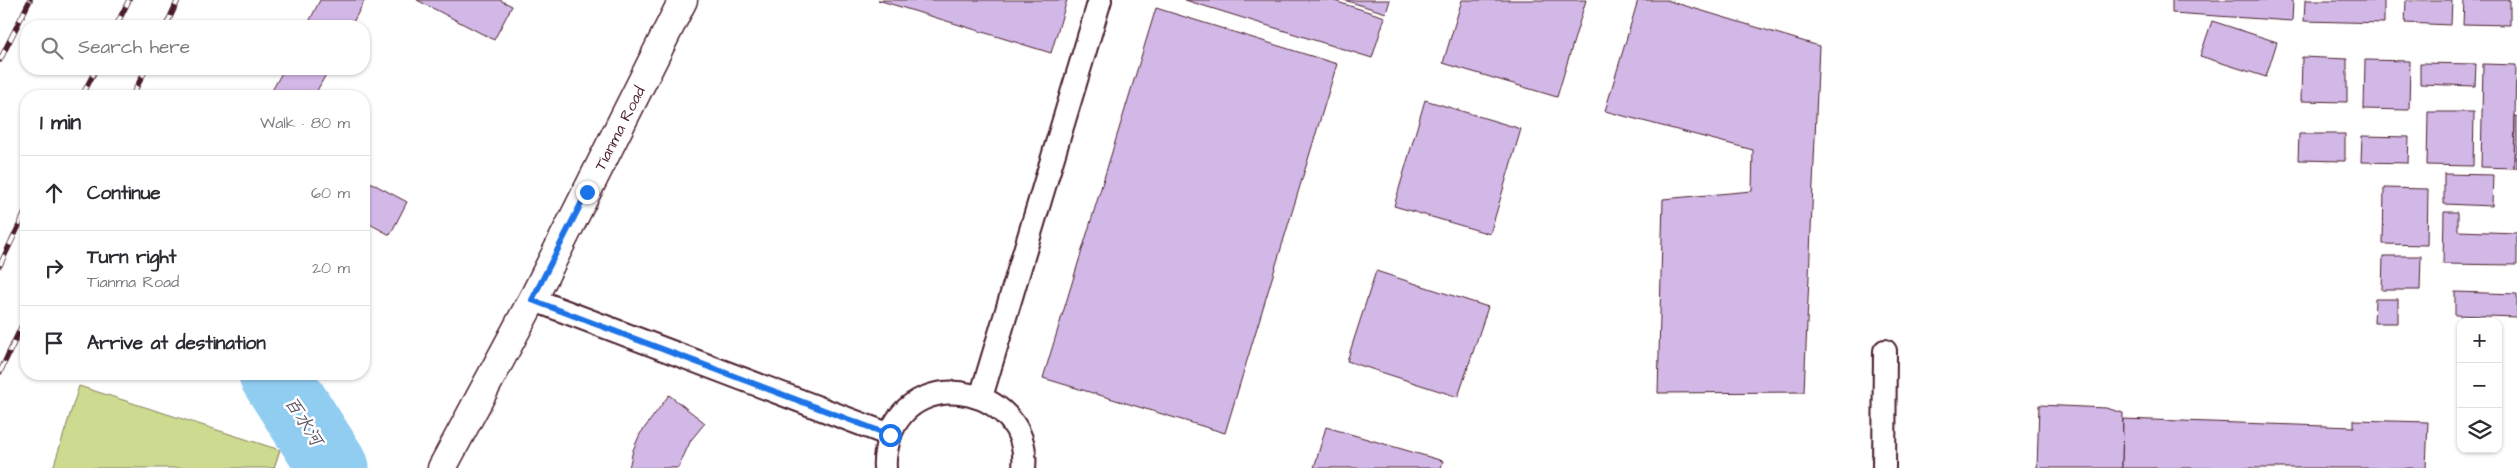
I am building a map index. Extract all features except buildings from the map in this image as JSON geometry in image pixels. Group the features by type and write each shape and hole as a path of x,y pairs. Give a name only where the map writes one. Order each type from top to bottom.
{"street":[{"name":"Tianma Road","path":"442,468 532,300 683,0"}],"lane":[{"path":"980,397 1100,0"},
{"path":"532,300 890,435"},
{"path":"1884,468 1885,351"},
{"path":"885,468 886,445 893,427 906,411 922,400 941,393 961,392 980,397 998,406 1012,422 1021,439 1025,458 1024,468"}],"green space":[{"path":"79,386 280,450 274,468 53,468"}],"waterway":[{"name":"百水河","path":"278,380 334,468"}],"railway":[{"path":"0,60 30,0"},
{"path":"119,20 129,0"},
{"path":"169,20 178,0"},
{"path":"85,90 93,75"},
{"path":"135,90 143,75"},
{"path":"0,265 20,223"},
{"path":"0,372 20,330"}],"route":[{"path":"587,192 532,300 890,435"}]}
